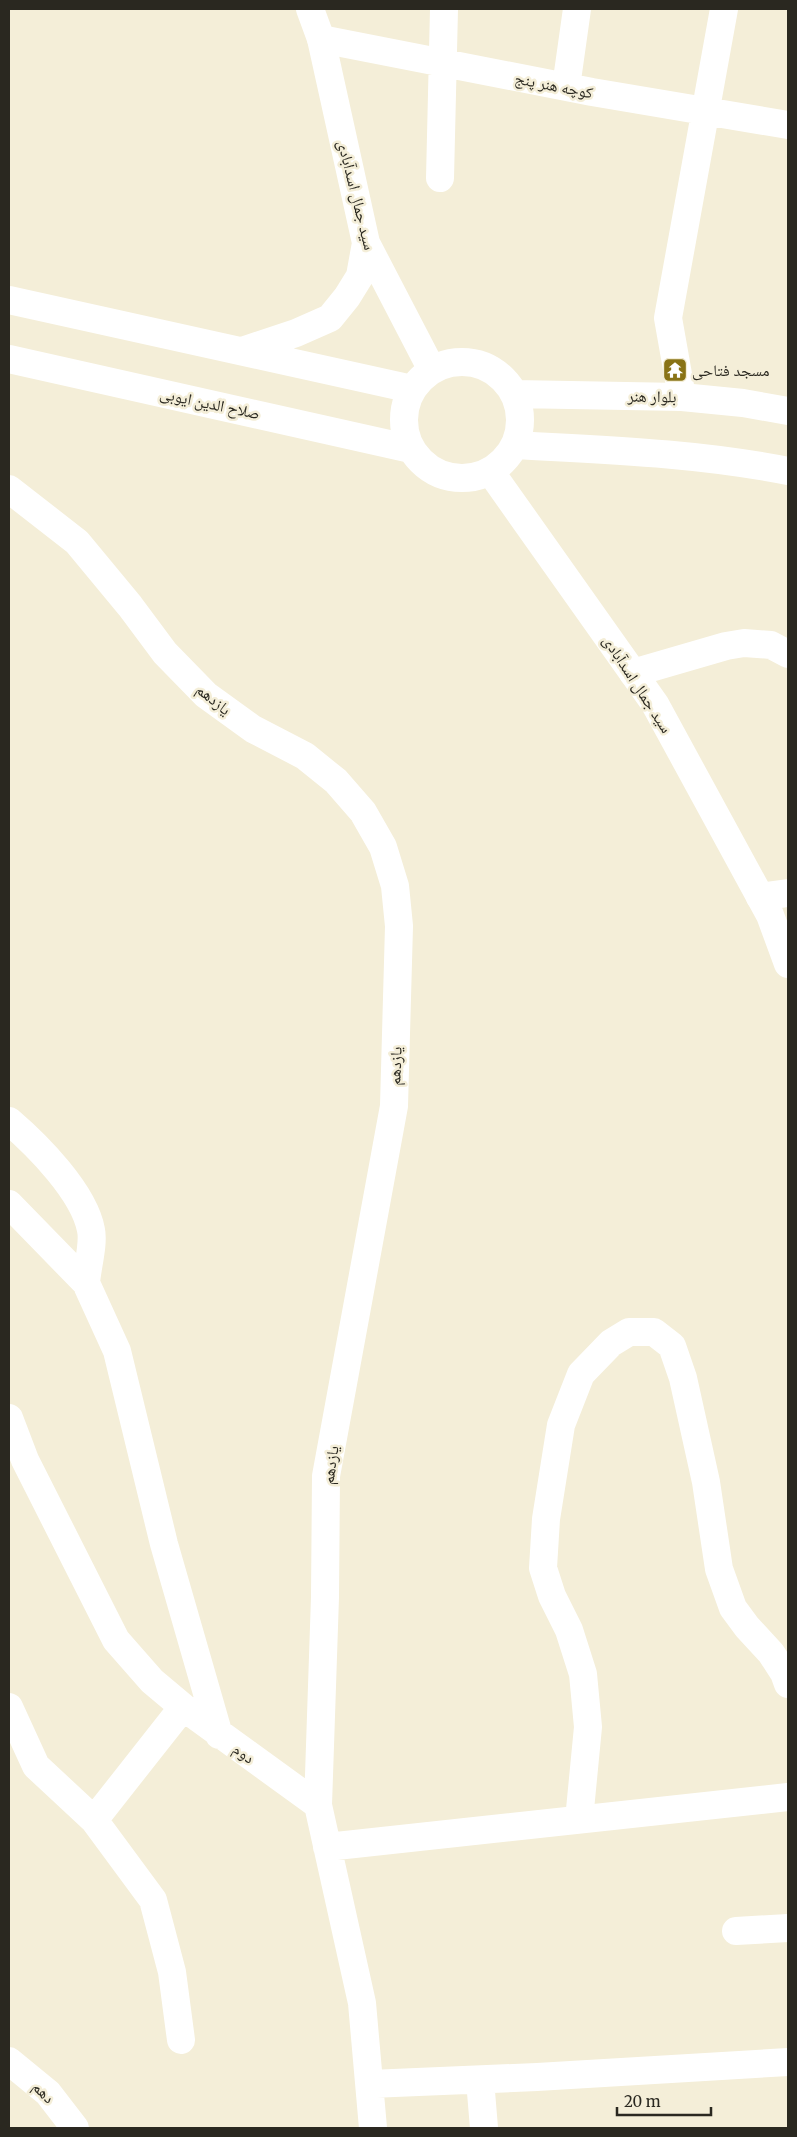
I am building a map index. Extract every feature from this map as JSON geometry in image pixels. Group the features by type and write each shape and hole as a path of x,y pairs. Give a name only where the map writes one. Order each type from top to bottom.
{"street":[{"name":"سید جمال اسدآبادی","path":"310,9 321,39 366,243 432,370"},
{"path":"440,178 444,9"},
{"path":"566,87 577,9"},
{"path":"682,397 668,318 724,9"},
{"name":"کوچه هنر پنج","path":"321,39 566,87 788,125"},
{"path":"242,351 296,333 330,318 347,297 360,276 366,243"},
{"path":"9,300 412,389"},
{"name":"صلاح الدین ایوبی","path":"9,359 411,449"},
{"path":"455,362 478,364 499,376 514,394 519,411 520,428 515,445 504,460 490,471 468,478 446,476 426,467 411,449 404,430 404,409 412,389 420,378 432,370 455,362"},
{"name":"بلوار هنر","path":"514,394 682,397 743,403 788,411"},
{"path":"515,445 683,454 735,460 788,471"},
{"name":"سید جمال اسدآبادی","path":"490,471 655,704 770,915 788,964"},
{"name":"یازدهم","path":"9,489 77,542 130,606 164,653 206,695 253,729 305,756 336,781 363,812 382,847 395,886 400,926 394,1106 326,1476 325,1597 318,1805"},
{"path":"633,673 726,646 744,643 771,645 788,654"},
{"path":"760,897 788,893"},
{"path":"9,1121 70,1185 86,1213 92,1232 86,1283"},
{"path":"9,1204 86,1283 117,1350 164,1544 219,1735"},
{"path":"579,1820 588,1727 583,1674 569,1630 552,1596 543,1568 546,1519 561,1425 581,1374 611,1343 629,1332 654,1332 672,1346 683,1378 706,1482 718,1569 733,1608 747,1628 771,1653 784,1673 788,1684"},
{"name":"دوم","path":"9,1418 25,1460 116,1640 152,1681 183,1707 219,1735 318,1805"},
{"path":"9,1707 36,1766 94,1820 153,1900 172,1972 181,2040"},
{"path":"94,1820 183,1707"},
{"path":"327,1847 788,1797"},
{"path":"318,1805 362,2003 373,2128"},
{"path":"736,1932 788,1928"},
{"name":"دهم","path":"9,2061 48,2093 76,2128"},
{"path":"370,2084 480,2080 788,2062"},
{"path":"480,2080 484,2128"}],"place":[{"name":"مسجد فتاحی","path":"675,370"}]}
